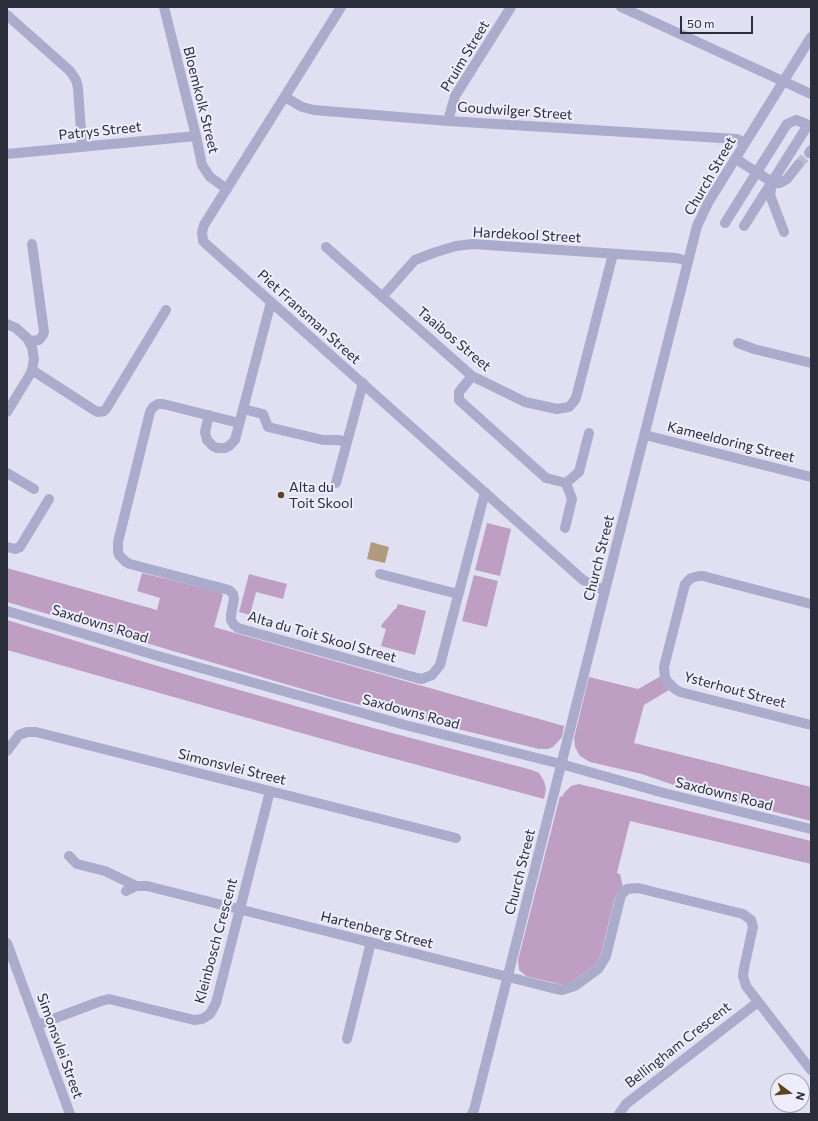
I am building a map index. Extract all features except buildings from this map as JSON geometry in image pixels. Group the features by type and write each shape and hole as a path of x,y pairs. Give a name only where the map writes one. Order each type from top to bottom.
{"street":[{"name":"Bloemkolk Street","path":"164,7 202,165 210,177 227,189"},
{"name":"Piet Fransman Street","path":"341,7 203,228 202,236 206,244 484,492 584,580 605,591"},
{"name":"Pruim Street","path":"448,121 455,96 510,7"},
{"path":"621,7 811,94"},
{"path":"7,15 70,71 76,80 78,88 82,146"},
{"name":"Church Street","path":"473,1113 688,262 701,217 811,37"},
{"name":"Goudwilger Street","path":"285,97 302,107 314,110 448,121 737,139 745,143"},
{"path":"725,223 788,124 796,120 810,125 744,226"},
{"name":"Patrys Street","path":"7,154 196,136"},
{"path":"736,159 772,182 780,183 784,181 798,165"},
{"path":"772,182 770,195 784,232"},
{"path":"29,342 39,340 44,332 32,244"},
{"name":"Hardekool Street","path":"382,297 415,260 456,246 473,244 676,258 688,262"},
{"name":"Taaibos Street","path":"326,247 472,376 525,402 556,410 569,407 575,400 613,254"},
{"path":"209,415 205,436 210,444 217,448 225,448 232,444 235,440 271,302"},
{"path":"32,370 94,410 98,412 104,411 166,310"},
{"path":"7,324 22,332 32,347 34,359 32,370 7,412"},
{"path":"738,342 754,349 811,363"},
{"path":"472,376 459,392 458,397 461,403 546,478 566,483"},
{"path":"336,483 362,383"},
{"name":"Alta du Toit Skool Street","path":"239,423 161,404 156,405 152,409 117,546 119,555 126,562 229,590 233,594 234,599 231,620 238,628 417,678 422,679 432,675 440,665 484,492"},
{"path":"243,409 262,414 268,427 323,440 338,440 347,442"},
{"path":"566,483 579,472 589,434"},
{"name":"Kameeldoring Street","path":"645,435 811,477"},
{"path":"7,473 34,489"},
{"path":"565,528 572,499 566,483"},
{"path":"7,547 15,550 20,547 49,499"},
{"path":"380,574 458,594"},
{"name":"Ysterhout Street","path":"811,604 703,576 691,578 685,584 664,667 665,677 671,686 680,692 811,725"},
{"name":"Saxdowns Road","path":"7,610 158,656 405,725 561,764 664,793 811,829"},
{"name":"Simonsvlei Street","path":"7,750 19,735 27,732 36,732 456,838"},
{"name":"Kleinbosch Crescent","path":"37,1025 110,999 194,1020 206,1017 213,1011 270,791"},
{"name":"Hartenberg Street","path":"69,856 77,864 105,871 131,889 147,886 557,989 566,989 575,986 598,969 606,956 620,899 627,889 635,888 743,914 749,918 753,924 753,927 743,976 746,986 758,1002"},
{"path":"347,1039 371,942"},
{"name":"Simonsvlei Street","path":"7,943 70,1114"},
{"path":"758,1002 811,1070"},
{"name":"Bellingham Crescent","path":"619,1114 626,1104 758,1002"}],"shaded area":[{"path":"487,523 511,529 500,576 475,570"},
{"path":"371,542 389,547 385,563 367,559"},
{"path":"7,568 157,610 160,598 137,591 142,573 220,592 223,595 214,627 564,726 562,737 553,747 548,749 539,749 336,699 7,602"},
{"path":"249,574 287,584 283,599 256,592 250,615 239,612"},
{"path":"474,575 498,581 487,627 462,621"},
{"path":"398,604 426,611 415,655 381,646 386,629 381,627 382,624 396,609"},
{"path":"7,620 194,677 362,725 532,770 539,773 544,781 546,789 544,799 358,749 7,650"},
{"path":"661,676 663,683 669,690 644,705 634,743 811,787 811,821 688,790 642,774 590,762 580,756 575,747 574,738 589,677 638,689"},
{"path":"579,784 811,841 811,864 630,821 617,873 620,874 623,887 615,897 601,954 595,965 572,982 563,985 526,976 519,970 518,960 560,796 562,797 571,786"}],"tunnel":[{"path":"798,165 809,153"}],"place":[{"name":"Alta du Toit Skool","path":"281,495"}]}
